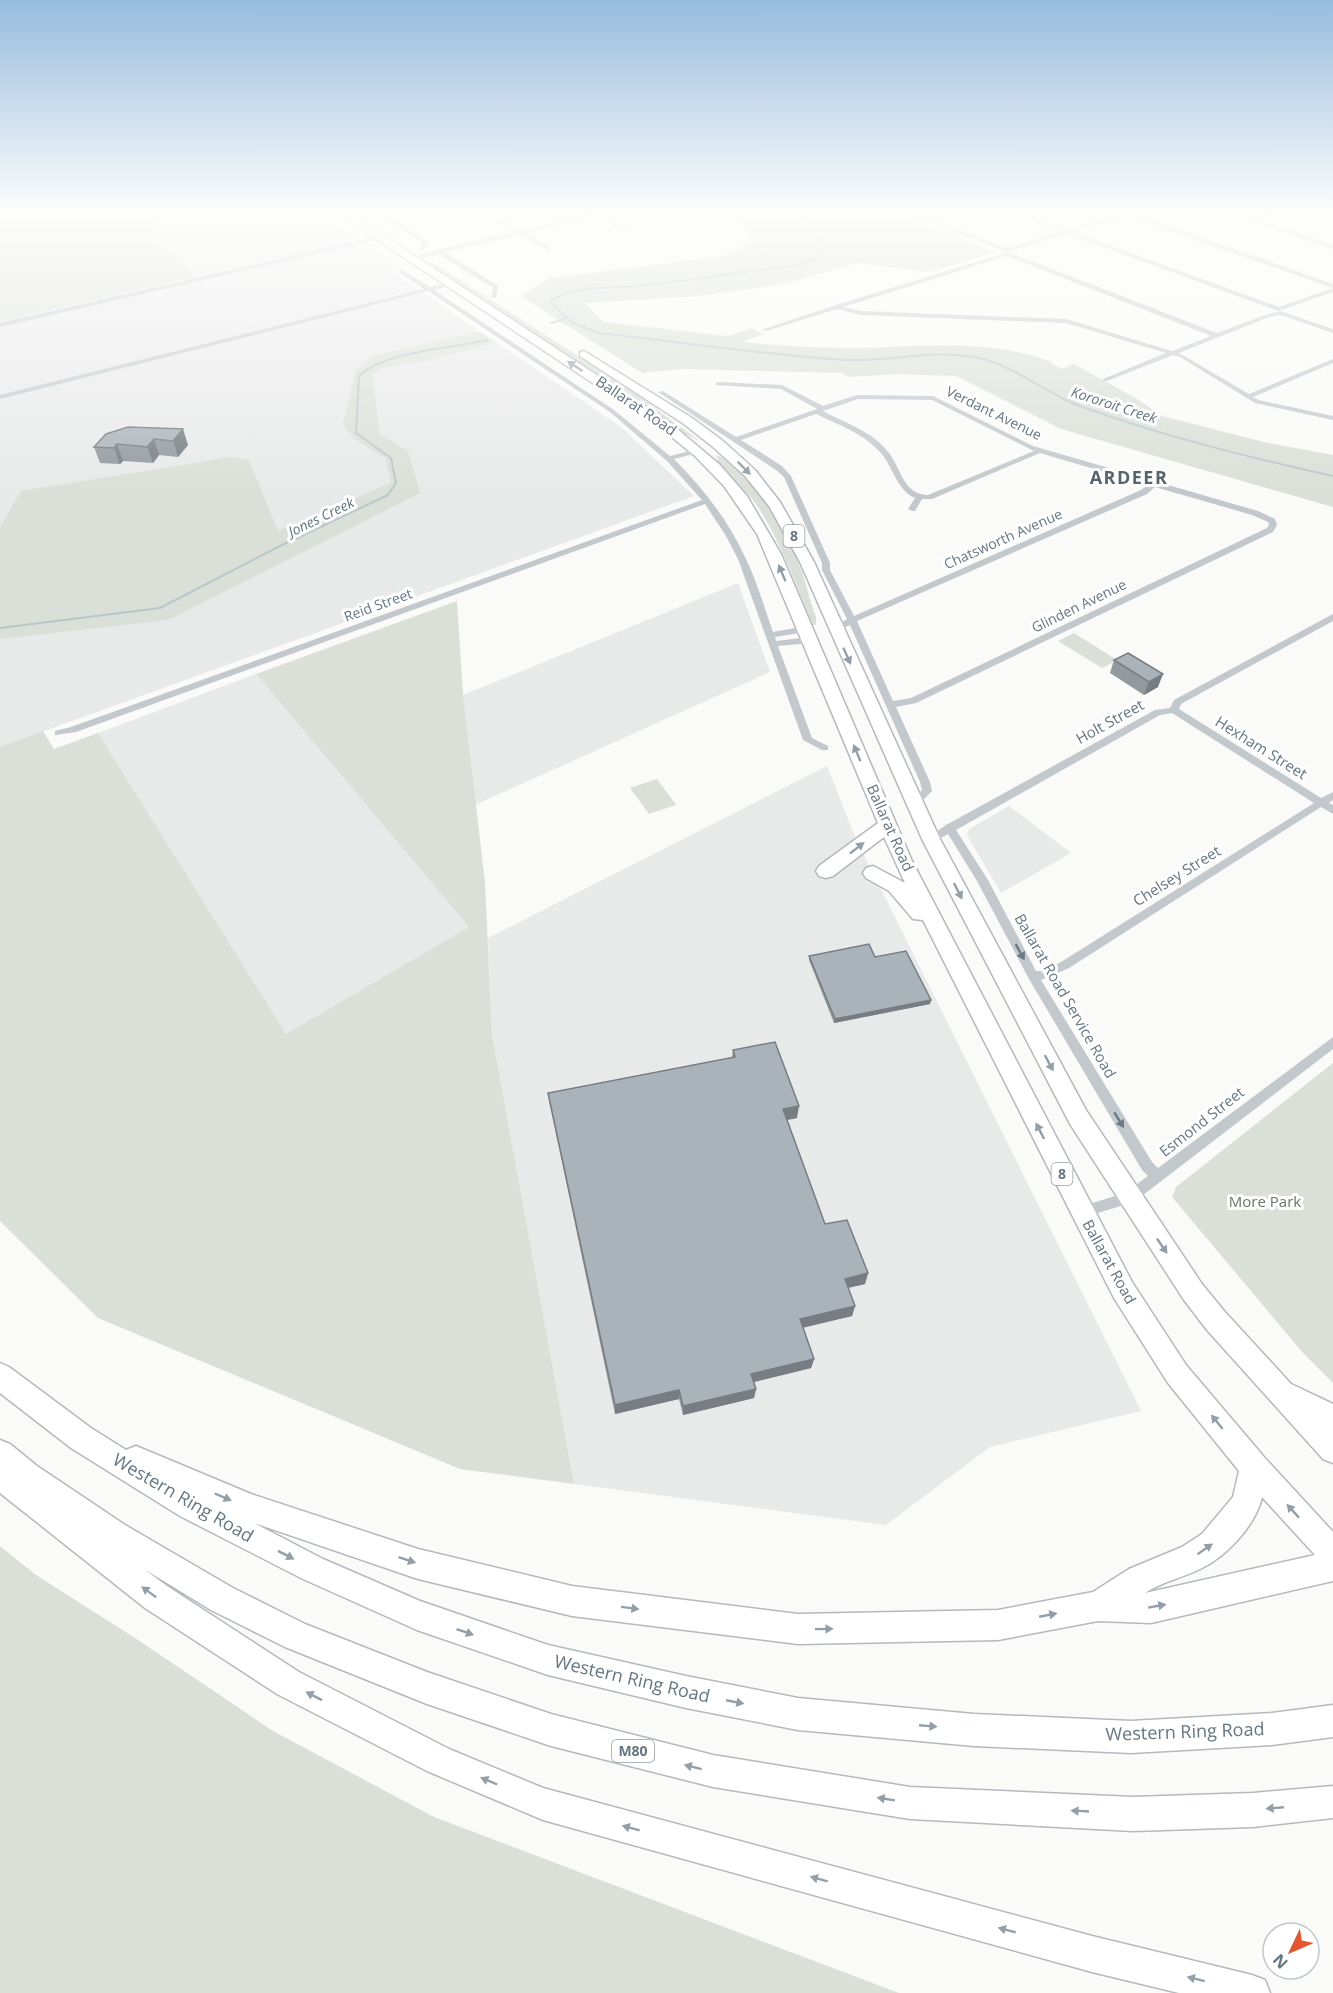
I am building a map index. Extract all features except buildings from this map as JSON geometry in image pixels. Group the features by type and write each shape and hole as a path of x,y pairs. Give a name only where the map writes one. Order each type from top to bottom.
{"highway":[{"name":"Ballarat Road","path":"483,306 666,426 698,450 729,481 753,512 808,635 887,825 948,950 1123,1290 1177,1374 1254,1467 1333,1554"},
{"name":"Ballarat Road","path":"542,327 688,421 750,473 775,505 806,561 931,838 1078,1118 1129,1197 1215,1321 1333,1449"},
{"path":"698,450 718,444"},
{"path":"820,549 806,561 826,570"},
{"path":"808,635 834,626"},
{"path":"826,871 887,825"},
{"path":"873,873 896,886 948,950"},
{"path":"11,1385 118,1452 251,1508 418,1564 572,1601 798,1629 998,1625 1098,1606 1150,1608 1333,1566"},
{"name":"Western Ring Road","path":"11,1385 81,1438 190,1506 314,1569 417,1616 548,1660 686,1692 798,1714 974,1730 1131,1737 1272,1729 1333,1721"},
{"path":"1277,1390 1333,1418"},
{"name":"M80","path":"0,1454 27,1476 115,1534 222,1599 296,1636 427,1689 551,1730 712,1772 910,1803 1133,1814 1253,1810 1333,1802"},
{"path":"1098,1606 1138,1579 1192,1558 1212,1544 1246,1504 1254,1467"},
{"path":"0,1475 156,1598 288,1683 438,1760 543,1804 1092,1954 1252,1993"}],"street":[{"path":"0,325 83,306"},
{"path":"0,397 364,306"},
{"name":"Ballarat Road","path":"452,306 612,411 669,458 703,493 706,501 733,538 808,740 825,748"},
{"path":"764,330 837,306 854,313 1061,320 1182,356 1249,398 1263,404 1333,418"},
{"path":"1143,306 1218,336"},
{"path":"1267,306 1333,331"},
{"path":"1105,380 1292,306"},
{"path":"1249,398 1333,361"},
{"path":"718,384 783,387 882,448 910,494 919,498 929,497 1039,451"},
{"name":"Ballarat Road","path":"661,392 769,459 787,476 820,549 826,570 854,618 889,705 925,782 927,791 914,803"},
{"name":"Verdant Avenue","path":"737,439 857,397 933,398 1039,451 1255,513 1272,521"},
{"path":"669,458 698,450"},
{"name":"Chatsworth Avenue","path":"834,626 1144,492 1154,484"},
{"path":"912,509 919,498"},
{"name":"Reid Street","path":"58,733 73,730 706,501"},
{"name":"Glinden Avenue","path":"889,705 913,700 1270,530 1272,521"},
{"name":"Holt Street","path":"931,838 1158,712 1174,710 1177,702 1333,617"},
{"path":"772,640 808,635"},
{"name":"Hexham Street","path":"1174,710 1333,810"},
{"name":"Chelsey Street","path":"1033,976 1044,975 1065,965 1333,795"},
{"name":"Ballarat Road Service Road","path":"950,828 982,880 1033,976 1147,1166 1158,1176"},
{"name":"Esmond Street","path":"1082,1212 1129,1197 1333,1042"}],"shaded area":[{"path":"0,306 443,306 621,427 694,496 0,747"},
{"path":"738,583 770,672 475,805 463,695"},
{"path":"256,674 469,927 286,1035 98,733"},
{"path":"827,766 855,837 1141,1411 990,1447 886,1525 574,1484 492,1034 488,938"},
{"path":"1009,806 1071,853 1001,893 967,835 969,829"}],"green space":[{"path":"0,306 65,306 0,321"},
{"path":"492,306 501,306 631,390 701,442 685,434"},
{"path":"536,306 588,306 604,322 728,336 752,328 763,334 742,342 828,348 980,347 1028,354 1052,362 1062,369 1074,364 1137,399 1162,416 1264,442 1333,455 1333,507 1061,429 956,376 895,374 849,377 843,373 683,369 644,374"},
{"path":"478,331 496,342 436,359 382,368 372,374 380,434 408,451 420,493 168,620 0,639 0,527 21,491 231,457 249,460 278,531 391,483 386,459 356,440 343,425 356,368 373,356"},
{"path":"716,455 728,461 753,486 785,536 799,564 816,617 816,625 813,625 774,534 764,517 744,490 724,470"},
{"path":"457,601 463,695 485,882 492,1034 574,1484 460,1469 98,1318 0,1221 0,747 43,731 54,749 98,733 286,1034 469,927 256,674"},
{"path":"1074,633 1117,660 1102,668 1058,641"},
{"path":"657,779 676,805 649,814 630,788"},
{"name":"More Park","path":"1333,1063 1333,1383 1303,1353 1172,1197 1176,1187"},
{"path":"0,1546 36,1575 135,1638 273,1731 434,1817 899,1993 0,1993"}],"waterway":[{"name":"Kororoit Creek","path":"555,306 571,322 599,333 754,352 847,360 942,354 974,357 1002,366 1066,400 1111,417 1205,445 1333,476"},
{"name":"Jones Creek","path":"551,323 565,319"},
{"name":"Jones Creek","path":"0,628 160,608 278,547 388,495 396,483 391,458 356,433 359,376 371,367 403,356 488,340"}],"district":[{"name":"ARDEER","path":"1129,478"}]}
